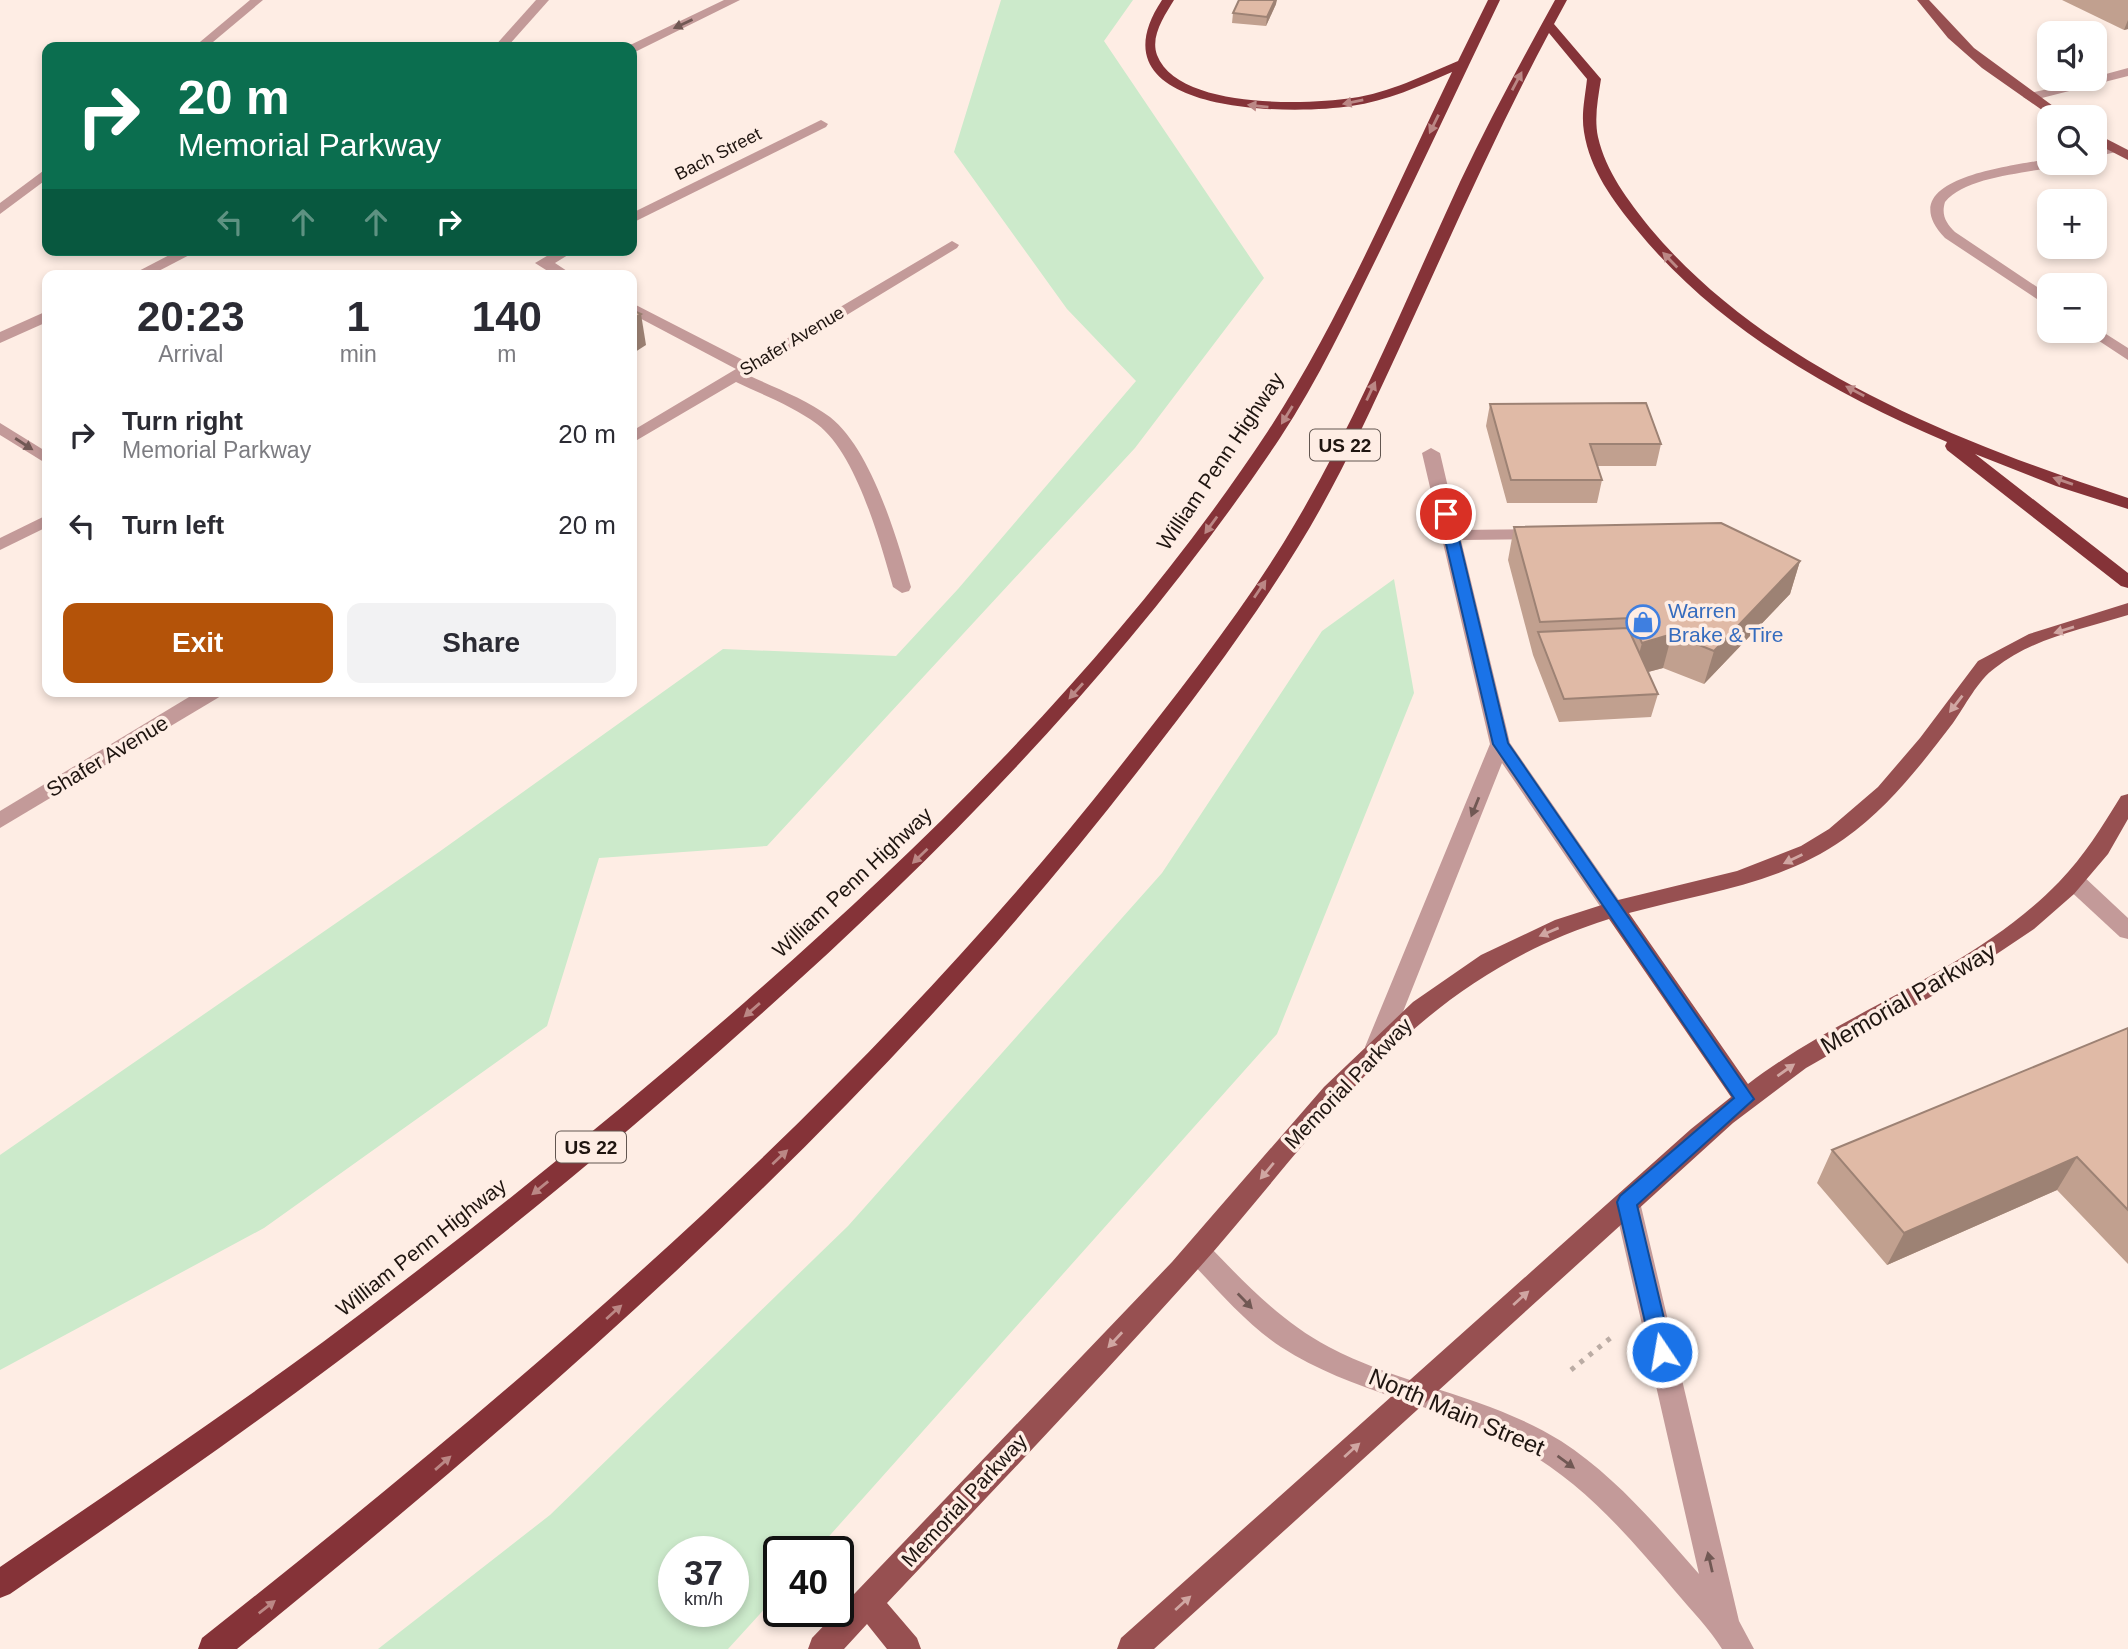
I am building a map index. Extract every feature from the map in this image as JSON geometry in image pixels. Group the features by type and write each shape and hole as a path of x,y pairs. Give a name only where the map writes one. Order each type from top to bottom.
{"highway":[{"path":"1168,0 1151,34 1151,54 1155,63 1176,82 1228,101 1287,108 1355,102 1388,93 1464,63"},
{"name":"William Penn Highway","path":"0,1584 305,1370 456,1256 589,1149 766,998 848,925 955,821 1129,631 1202,537 1278,430 1333,333 1494,0"},
{"name":"US 22","path":"213,1649 436,1468 641,1288 828,1112 978,950 1106,803 1222,646 1307,519 1351,434 1502,109 1561,0"},
{"path":"1548,24 1594,79 1588,112 1603,172 1632,218 1699,286 1751,327 1831,377 1927,427 2054,478 2128,504"},
{"path":"1927,427 2128,582"}],"main road":[{"path":"1923,0 1957,39 2042,105"},
{"path":"2107,144 2128,156"},
{"name":"Memorial Parkway","path":"823,1649 1198,1252 1334,1091 1422,1006 1513,947 1561,926 1614,909 1748,875 1780,865 1811,850 1843,829 1879,799 1905,771 1985,665 2020,643 2128,610"},
{"name":"Memorial Parkway","path":"1132,1649 1627,1202 1745,1099 1798,1062 1976,961 2014,935 2074,881 2099,851 2128,801"},
{"path":"1614,909 1745,1099"},
{"path":"868,1602 906,1649"}],"street":[{"path":"206,42 257,0"},
{"path":"505,42 543,0"},
{"path":"637,46 734,0"},
{"path":"2029,97 2128,72"},
{"name":"Bach Street","path":"637,216 821,124"},
{"path":"2107,150 2115,148"},
{"path":"2037,166 1966,183 1944,193 1938,202 1938,222 1950,235 2037,294"},
{"path":"0,210 42,176"},
{"name":"Shafer Avenue","path":"637,435 952,244"},
{"path":"149,270 179,256"},
{"path":"556,270 543,263 557,256"},
{"path":"637,311 829,425 858,468 890,542 902,587"},
{"path":"0,338 42,318"},
{"path":"2107,341 2128,355"},
{"path":"0,428 42,456"},
{"path":"1431,453 1500,744 1614,909"},
{"path":"0,545 42,523"},
{"path":"1451,535 1560,534"},
{"name":"Shafer Avenue","path":"0,821 204,697"},
{"path":"1377,1047 1500,744"},
{"path":"2074,881 2128,931"},
{"name":"North Main Street","path":"1627,1202 1732,1639"},
{"name":"North Main Street","path":"1198,1252 1252,1309 1291,1339 1337,1363 1516,1432 1550,1450 1616,1504 1732,1639"}],"path":[{"path":"1570,1370 1624,1327"}],"green space":[{"path":"1001,0 1133,0 1104,41 1264,278 1135,448 767,846 599,858 547,1026 264,1228 0,1370 0,1155 439,852 723,649 896,656 958,589 1136,381 1067,309 954,152"},
{"path":"1394,579 1414,693 1277,1034 829,1536 763,1536 763,1611 749,1626 749,1536 658,1536 658,1627 748,1627 728,1649 378,1649 550,1515 848,1226 1162,873 1322,631"}],"building":[{"path":"1239,0 1275,0 1267,17 1233,13"},
{"path":"1646,403 1661,444 1590,444 1602,480 1511,480 1490,404"},
{"name":"Warren Brake & Tire","path":"1721,523 1800,561 1714,651 1672,634 1642,643 1631,618 1540,622 1514,527"},
{"path":"1628,628 1658,694 1564,699 1538,632"},
{"path":"2128,1028 2128,1210 2077,1157 1904,1233 1832,1150"}],"place":[{"name":"Warren Brake & Tire","path":"1643,622"}],"route":[{"path":"1446,514 1500,744 1745,1099 1627,1202 1662,1352"}]}
